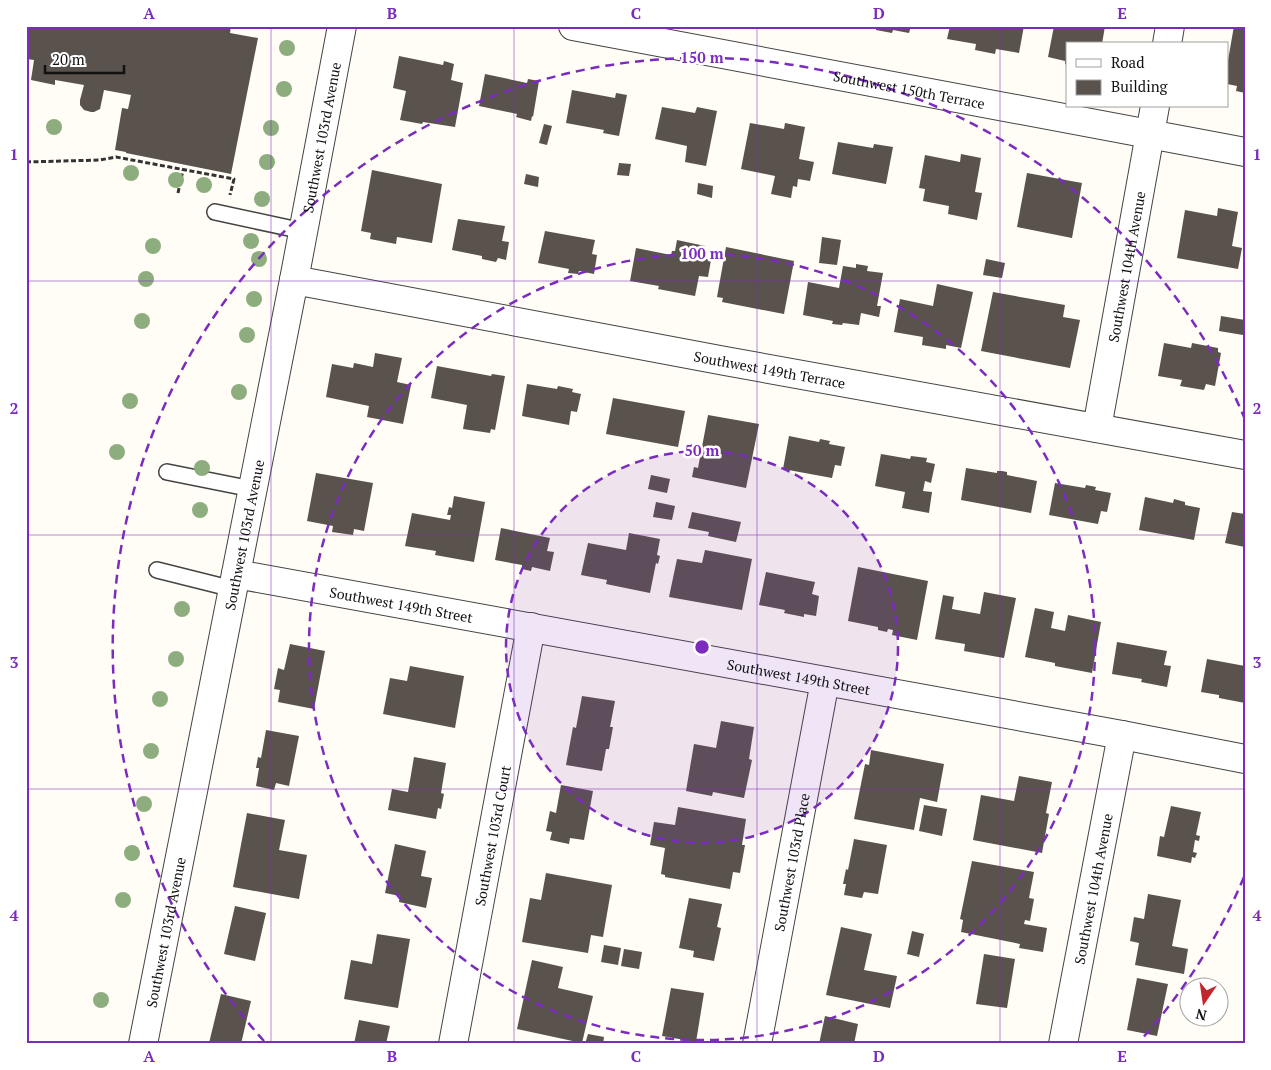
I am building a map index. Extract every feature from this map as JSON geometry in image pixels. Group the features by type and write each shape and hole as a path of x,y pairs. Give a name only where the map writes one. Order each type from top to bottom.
{"street":[{"name":"Southwest 103rd Avenue","path":"142,1044 294,280 342,26"},
{"name":"Southwest 150th Terrace","path":"573,26 1245,152"},
{"path":"1167,42 1170,26"},
{"name":"Southwest 104th Avenue","path":"1097,428 1155,108"},
{"name":"Southwest 149th Terrace","path":"294,280 1245,455"},
{"name":"Southwest 149th Street","path":"234,581 531,627 1245,758"},
{"name":"Southwest 103rd Court","path":"453,1044 531,627"},
{"name":"Southwest 103rd Place","path":"757,1044 825,681"},
{"name":"Southwest 104th Avenue","path":"1063,1044 1122,734"}],"lane":[{"path":"215,212 303,230"},
{"path":"167,472 252,489"},
{"path":"156,570 234,581"}],"path":[{"path":"26,163 100,160 116,157 234,179 230,198"},
{"path":"178,193 182,170"}],"building":[{"path":"26,26 231,26 230,33 258,38 231,174 115,150 122,108 128,109 131,95 104,90 100,109 91,112 84,110 80,105 84,85 55,80 55,85 31,80 34,60 26,59"},
{"path":"876,26 911,26 909,33 893,30 892,33 876,30"},
{"path":"950,26 1024,26 1019,53 996,49 995,54 975,50 976,44 947,39"},
{"path":"1054,26 1071,29 1072,26 1105,26 1102,42 1066,42 1066,64 1065,61 1048,57"},
{"path":"1234,26 1245,26 1245,93 1236,91 1237,86 1228,84 1228,60"},
{"path":"399,56 443,65 444,61 454,64 451,80 463,83 455,127 400,120 406,91 393,88"},
{"path":"485,74 527,83 528,79 539,81 531,121 516,117 517,114 479,106"},
{"path":"572,90 615,98 616,93 627,95 619,136 603,133 604,130 566,123"},
{"path":"662,107 695,113 697,107 717,111 706,166 685,162 687,146 655,139"},
{"path":"750,123 784,129 785,123 805,127 799,159 814,162 810,181 798,179 797,187 793,186 791,198 771,194 775,176 741,169"},
{"path":"544,124 552,126 547,145 539,143"},
{"path":"838,142 873,148 874,144 893,147 886,184 832,174"},
{"path":"961,154 981,158 975,192 982,193 977,220 948,214 949,206 923,201 925,189 919,188 925,155 960,162"},
{"path":"619,163 631,164 629,176 617,175"},
{"path":"372,170 442,184 432,243 397,237 396,244 370,239 371,233 361,231"},
{"path":"1027,173 1082,183 1072,238 1017,227"},
{"path":"526,174 539,177 538,187 524,184"},
{"path":"698,183 713,186 712,198 697,194"},
{"path":"1218,208 1238,212 1232,246 1242,248 1238,269 1177,258 1185,210 1217,216"},
{"path":"458,219 505,226 502,241 509,242 506,260 498,258 496,262 482,259 482,256 452,250"},
{"path":"545,231 595,240 592,254 597,255 594,274 579,271 578,274 568,273 569,269 538,263"},
{"path":"822,237 841,240 837,265 819,263"},
{"path":"677,240 705,246 702,258 711,260 708,277 699,276 695,296 658,289 659,286 630,281 636,248 671,255 672,251 675,251"},
{"path":"726,247 794,261 784,314 722,302 723,298 717,297"},
{"path":"986,259 1005,263 1002,278 983,275"},
{"path":"856,264 868,266 867,271 883,273 877,306 881,306 879,317 861,313 859,325 843,323 842,325 832,324 833,321 803,315 808,282 839,288 843,266 856,268"},
{"path":"937,284 973,292 961,348 946,345 946,349 922,345 923,337 894,332 900,299 933,306"},
{"path":"993,292 1065,305 1063,317 1080,320 1070,368 981,351"},
{"path":"1221,316 1245,320 1243,335 1219,331"},
{"path":"1164,343 1191,348 1192,343 1218,348 1218,352 1221,353 1215,386 1206,384 1204,390 1180,386 1182,380 1158,376"},
{"path":"375,353 402,358 397,382 411,385 403,424 367,417 369,406 326,397 332,364 353,368 354,363 373,367"},
{"path":"437,366 491,376 492,374 505,376 495,430 491,429 490,433 463,429 467,405 431,398"},
{"path":"527,384 557,389 558,386 573,389 572,392 581,394 577,412 571,411 569,425 522,416"},
{"path":"613,398 685,411 678,447 606,434"},
{"path":"708,415 759,424 746,488 692,477 694,467 698,468"},
{"path":"789,436 819,442 820,439 830,441 829,444 845,447 841,466 835,465 832,478 783,469"},
{"path":"881,454 910,459 911,456 927,458 926,462 935,464 931,483 925,481 923,491 932,492 929,513 902,508 905,492 875,486"},
{"path":"966,468 997,473 997,471 1002,471 1007,472 1007,475 1037,481 1031,513 961,500"},
{"path":"316,473 373,483 364,531 354,529 353,535 332,532 333,526 307,521"},
{"path":"651,475 670,479 667,493 648,489"},
{"path":"1055,483 1085,488 1086,485 1096,487 1095,490 1111,493 1107,512 1101,511 1098,524 1049,515"},
{"path":"454,496 485,502 474,562 435,555 436,551 405,546 412,513 450,520 451,515 447,515 449,507 452,508"},
{"path":"1145,497 1173,503 1174,499 1185,502 1185,505 1200,508 1194,540 1139,530"},
{"path":"656,502 675,506 672,520 653,517"},
{"path":"692,512 741,522 736,542 708,536 709,532 688,528"},
{"path":"1232,512 1245,514 1245,547 1225,543"},
{"path":"501,528 550,538 547,551 554,552 550,571 532,567 531,571 522,569 522,565 495,560"},
{"path":"629,533 660,539 657,555 660,556 658,564 656,563 650,593 606,584 607,580 581,575 588,543 626,550"},
{"path":"705,550 752,559 742,610 669,597 677,559 702,563"},
{"path":"858,567 928,581 917,640 892,635 893,630 888,629 887,632 878,630 878,627 848,621"},
{"path":"766,572 815,582 812,594 819,596 816,616 804,614 804,617 784,613 785,610 759,605"},
{"path":"984,592 1016,598 1004,658 964,651 965,644 935,639 943,595 954,597 952,609 980,614"},
{"path":"1035,608 1054,612 1051,628 1065,631 1068,615 1101,622 1092,673 1055,666 1055,663 1025,657"},
{"path":"1117,642 1167,651 1164,665 1171,666 1167,687 1141,682 1142,679 1112,674"},
{"path":"290,644 325,651 314,709 278,702 280,690 274,689 278,668 284,670"},
{"path":"1207,659 1245,666 1245,703 1201,692"},
{"path":"410,666 464,676 455,728 383,714 390,678 407,681"},
{"path":"582,696 615,701 610,727 613,727 609,749 606,749 602,771 566,765 573,727 576,728"},
{"path":"721,721 754,727 749,759 752,760 744,798 713,792 712,796 686,791 694,744 716,748"},
{"path":"266,730 299,736 289,786 276,783 274,790 256,786 259,768 256,768 258,757 261,758"},
{"path":"871,750 944,764 937,802 920,798 914,830 854,819 865,764 869,765"},
{"path":"414,757 446,763 441,793 444,794 441,809 438,808 436,819 388,810 392,789 408,792"},
{"path":"1019,776 1052,782 1046,813 1049,814 1042,853 973,840 981,795 1014,801"},
{"path":"561,785 593,791 584,840 570,838 569,844 550,840 552,832 546,831 550,811 556,813"},
{"path":"924,805 947,809 942,836 919,831"},
{"path":"1171,806 1201,812 1196,835 1200,836 1199,841 1195,840 1193,852 1197,853 1195,858 1192,857 1191,863 1157,856 1160,836 1164,837"},
{"path":"678,807 746,819 742,845 745,845 740,873 733,872 730,889 665,877 665,875 661,874 665,848 650,845 654,822 675,825"},
{"path":"247,813 285,820 279,850 307,855 299,899 233,887"},
{"path":"854,839 887,845 878,894 864,892 862,898 844,895 846,884 843,884 846,869 848,870"},
{"path":"395,844 426,851 421,876 432,878 426,908 399,902 400,896 385,893"},
{"path":"972,861 1034,872 1029,898 1034,899 1030,921 1025,920 1024,924 1047,928 1043,952 1019,948 1020,944 961,932 963,920 960,919"},
{"path":"546,873 612,885 603,937 591,935 588,953 522,942 530,898 541,900"},
{"path":"1148,894 1181,900 1172,946 1188,949 1184,974 1135,965 1139,943 1130,941 1134,917 1144,919"},
{"path":"689,898 722,904 717,927 721,928 714,961 693,957 694,951 679,948"},
{"path":"235,906 266,913 255,961 224,954"},
{"path":"841,927 872,934 864,970 897,976 890,1008 826,995"},
{"path":"912,931 924,934 919,957 907,954"},
{"path":"377,934 410,939 398,1008 344,999 351,960 372,964"},
{"path":"604,945 621,948 618,965 601,962"},
{"path":"624,949 642,952 639,969 621,966"},
{"path":"984,954 1015,959 1007,1008 976,1004"},
{"path":"532,960 563,967 558,988 593,996 582,1043 517,1029"},
{"path":"1137,978 1168,984 1157,1036 1127,1030"},
{"path":"671,988 704,993 696,1042 662,1036"},
{"path":"221,994 251,1001 241,1044 209,1043"},
{"path":"825,1016 858,1024 854,1044 819,1044"},
{"path":"359,1020 390,1026 386,1044 354,1044"},
{"path":"588,1034 604,1037 603,1044 585,1044"}]}
